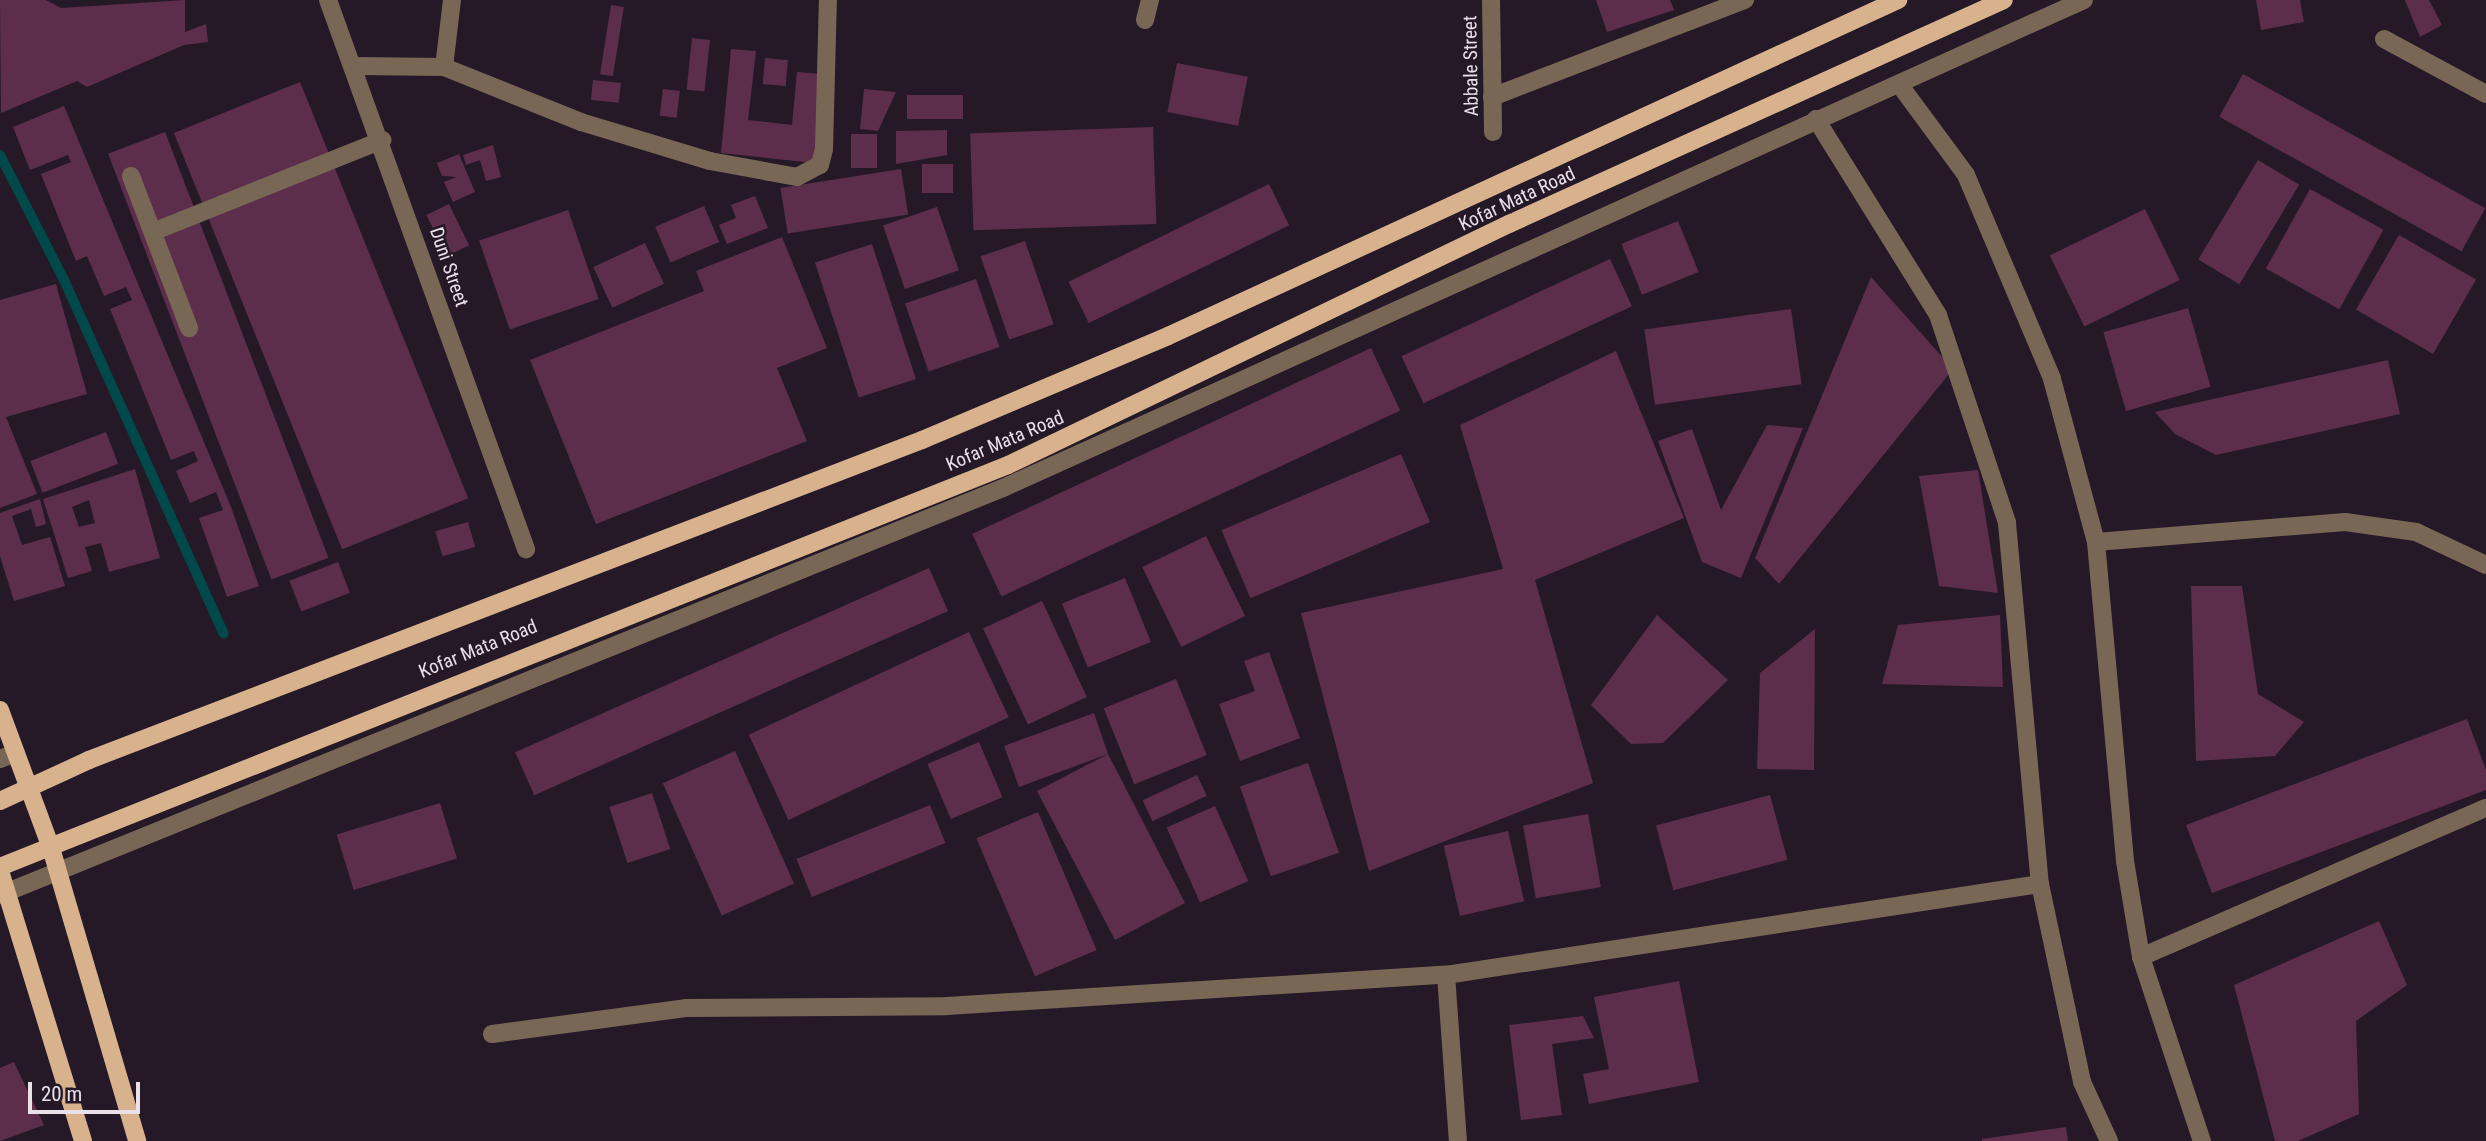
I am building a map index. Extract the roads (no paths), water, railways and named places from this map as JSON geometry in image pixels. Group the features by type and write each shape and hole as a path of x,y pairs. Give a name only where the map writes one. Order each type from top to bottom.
{"main road":[{"name":"Kofar Mata Road","path":"0,801 89,760 947,430 1244,302 1898,0"},
{"name":"Kofar Mata Road","path":"0,869 1008,465 1509,225 2004,0"},
{"path":"0,710 8,756 57,867 137,1141"},
{"path":"0,869 3,892 83,1141"}],"street":[{"name":"Duni Street","path":"328,0 356,66 526,549"},
{"path":"443,67 452,0"},
{"path":"356,66 443,67 594,126 710,161 797,177 820,165 824,149 828,0"},
{"path":"1145,20 1150,0"},
{"name":"Abbale Street","path":"1491,0 1493,132"},
{"path":"1492,97 1745,0"},
{"path":"3,892 57,867 629,643 1003,488 2084,0"},
{"path":"2384,38 2486,94"},
{"path":"1899,84 1971,188 2052,379 2096,542 2125,861 2141,957 2202,1141"},
{"path":"1816,119 1938,316 2007,523 2040,884 2082,1082 2109,1141"},
{"path":"155,231 382,140"},
{"path":"131,176 155,231 189,328"},
{"path":"2096,542 2345,522 2416,532 2486,565"},
{"path":"2141,957 2486,808"},
{"path":"492,1034 687,1008 947,1006 1446,975 2040,884"},
{"path":"1446,975 1458,1141"}],"waterway":[{"path":"0,155 64,280 224,634"}]}
